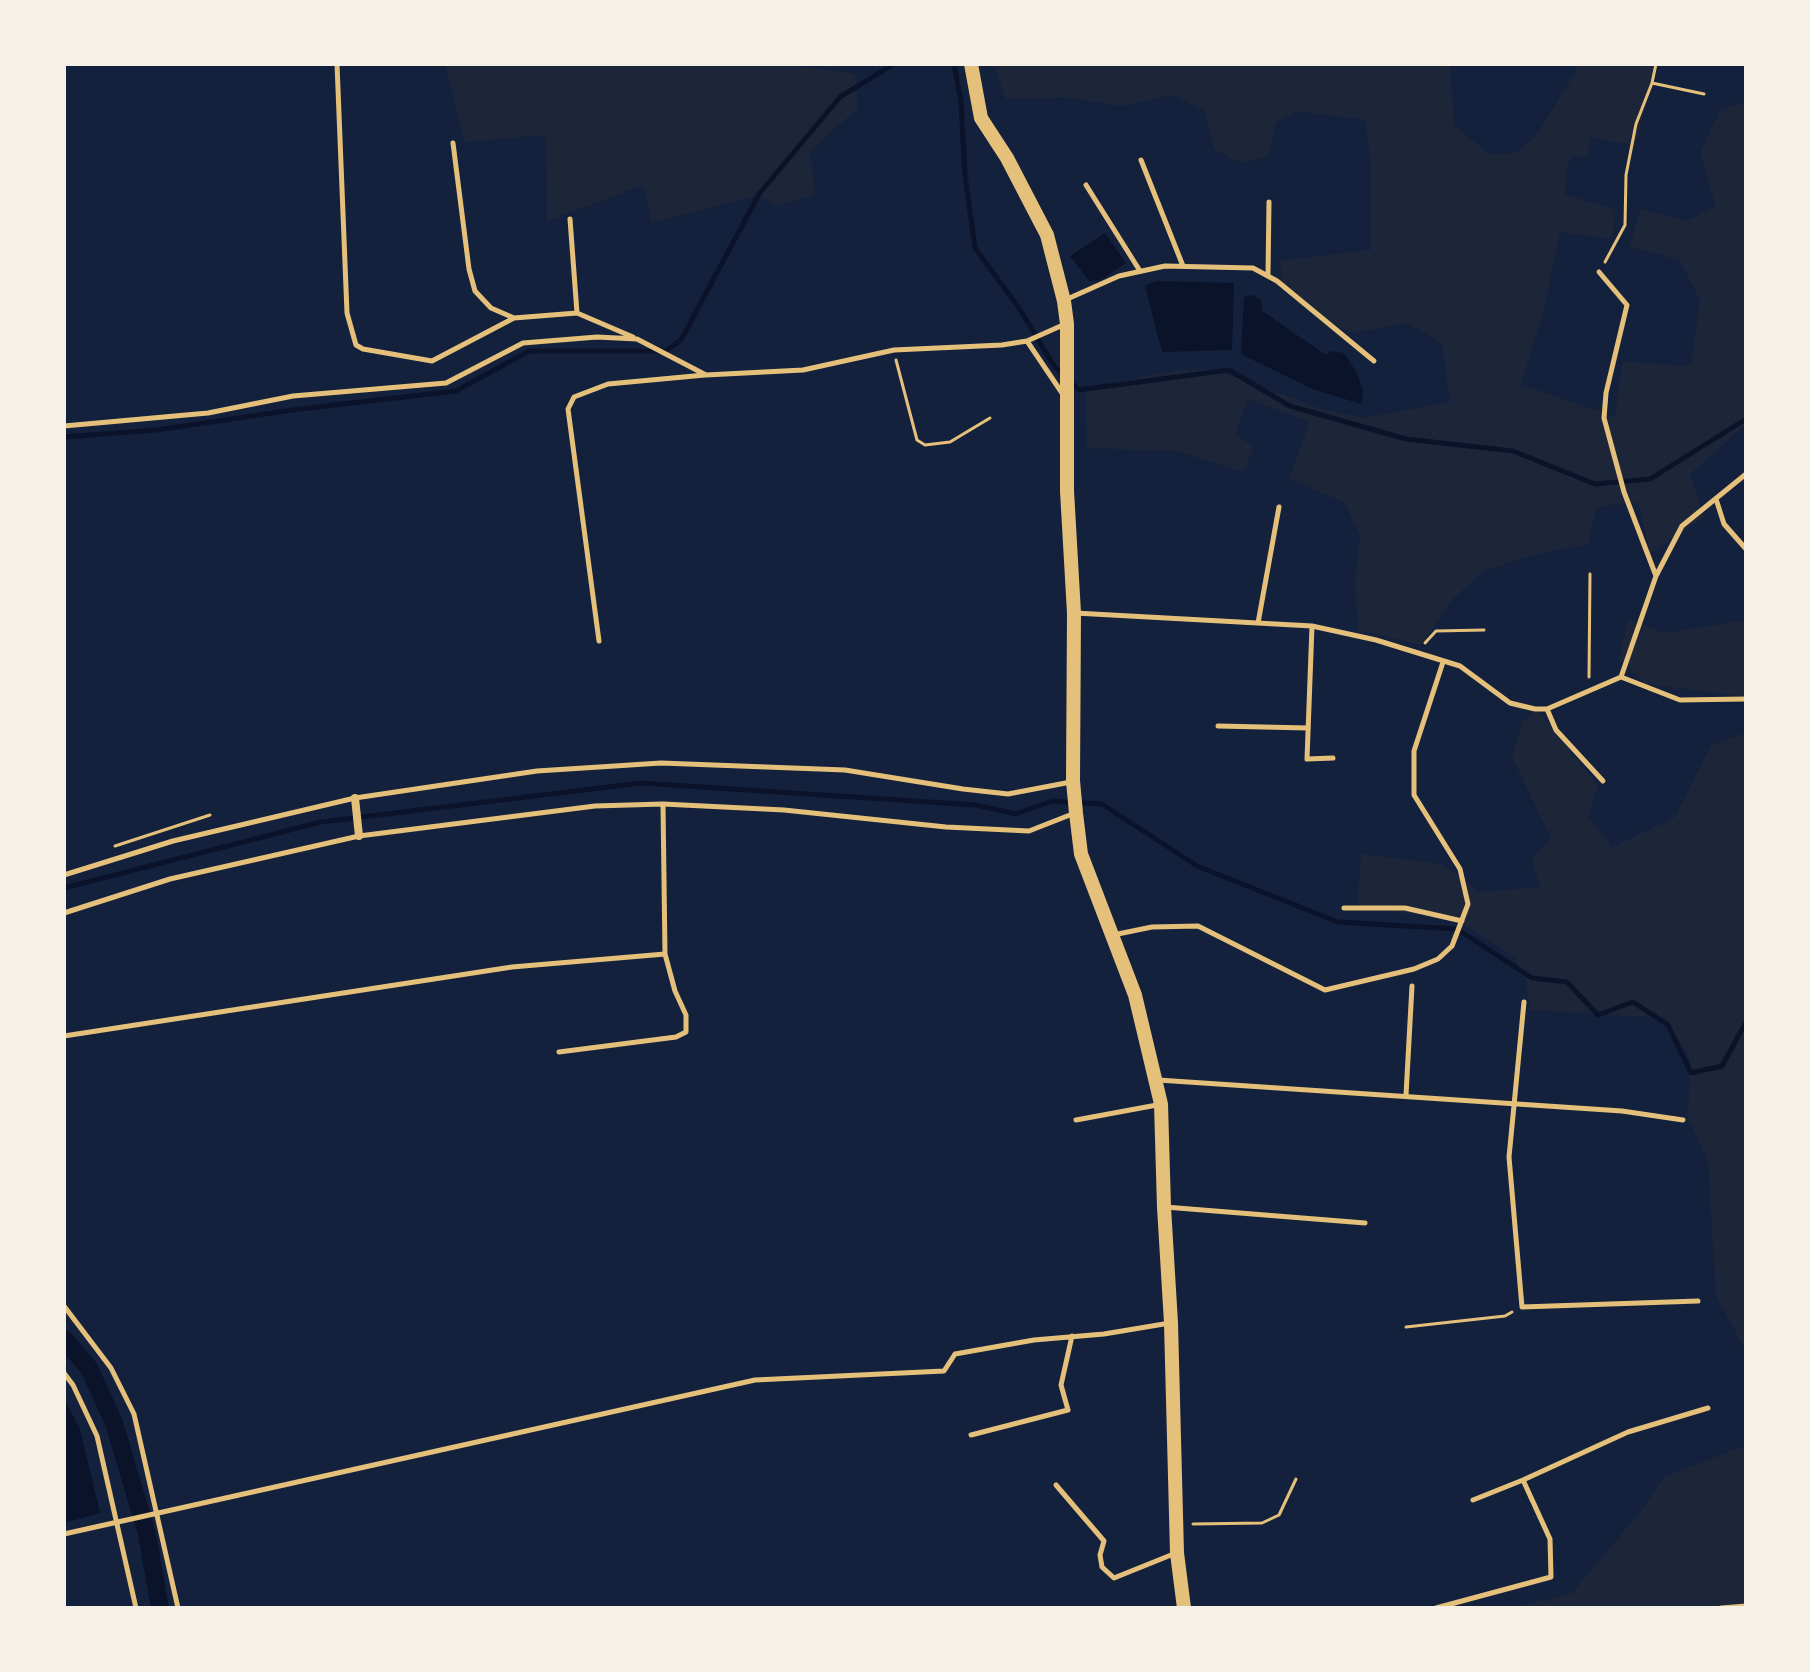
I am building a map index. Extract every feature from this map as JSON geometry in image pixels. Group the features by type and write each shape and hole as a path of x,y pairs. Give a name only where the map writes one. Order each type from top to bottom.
{"main road":[{"path":"971,64 981,118 1007,158 1047,235 1064,301 1074,613 1073,781 1081,854 1135,995 1161,1104 1177,1553 1184,1608"}],"street":[{"path":"355,798 359,836"}],"lane":[{"path":"337,64 347,313 356,345 363,349 432,361 514,318 577,313 637,339 706,375"},
{"path":"453,143 469,269 475,291 491,308 514,318"},
{"path":"1141,160 1183,266"},
{"path":"1086,185 1140,271"},
{"path":"1268,275 1269,202"},
{"path":"570,219 577,313"},
{"path":"1064,301 1119,276 1165,266 1253,268 1268,275 1374,361"},
{"path":"1599,272 1627,305 1606,393 1604,418 1624,492 1656,576"},
{"path":"599,641 568,409 574,397 608,384 803,370 894,350 1027,341 1067,324"},
{"path":"64,426 208,413 293,396 446,383 523,343 597,337 637,339"},
{"path":"1027,341 1065,391"},
{"path":"1074,613 1312,626 1417,651 1460,666 1510,703 1547,709 1621,677 1656,576 1682,526 1746,474"},
{"path":"1716,499 1724,524 1746,549"},
{"path":"1258,623 1279,507"},
{"path":"1312,626 1307,759 1333,758"},
{"path":"1112,935 1152,927 1198,926 1325,990 1414,969 1438,959 1452,946 1468,904 1460,869 1414,795 1414,751 1443,662"},
{"path":"1621,677 1680,700 1746,699"},
{"path":"1547,709 1556,730 1603,781"},
{"path":"1218,726 1308,728"},
{"path":"64,875 173,841 355,798 537,771 661,763 845,770 1008,794 1073,781"},
{"path":"559,1052 676,1037 686,1032 686,1015 675,991 665,954 663,804"},
{"path":"64,913 170,879 359,836 595,806 663,804 784,810 946,827 1029,831 1076,813"},
{"path":"1344,908 1405,908 1462,921"},
{"path":"64,1036 512,967 665,954"},
{"path":"1406,1095 1412,986"},
{"path":"1524,1002 1509,1157 1522,1307 1698,1301"},
{"path":"1155,1080 1622,1111 1683,1120"},
{"path":"1076,1120 1161,1104"},
{"path":"1164,1207 1365,1223"},
{"path":"64,1306 111,1368 134,1414 178,1608"},
{"path":"64,1534 755,1380 944,1371 955,1354 1171,1323"},
{"path":"971,1435 1068,1410 1061,1385 1072,1336"},
{"path":"64,1373 73,1385 97,1436 136,1608"},
{"path":"1473,1500 1628,1432 1708,1408"},
{"path":"1436,1608 1551,1577 1550,1539 1523,1480"},
{"path":"1056,1485 1104,1541 1100,1555 1102,1567 1114,1578 1177,1553"},
{"path":"1721,1608 1746,1606"}],"path":[{"path":"1599,272 1625,225 1626,175 1636,124 1656,64"},
{"path":"1652,83 1704,94"},
{"path":"894,350 917,440 925,445 950,442 990,418"},
{"path":"1589,693 1590,574"},
{"path":"1417,651 1436,631 1484,630"},
{"path":"1406,1327 1505,1316 1522,1307"},
{"path":"1176,1525 1262,1523 1279,1515 1296,1479"}],"shaded area":[{"path":"445,64 784,64 855,74 858,108 810,151 815,195 777,206 758,195 652,223 643,185 547,221 546,135 465,142"},
{"path":"994,64 1450,64 1454,125 1489,154 1516,153 1535,137 1575,73 1577,64 1657,64 1635,146 1591,137 1587,158 1575,156 1567,164 1565,194 1616,210 1612,239 1560,232 1544,309 1521,384 1615,417 1622,362 1691,366 1700,299 1679,260 1630,247 1640,209 1685,221 1716,207 1700,153 1720,110 1746,102 1746,424 1690,474 1704,517 1650,554 1639,505 1633,502 1597,507 1588,544 1529,556 1483,571 1450,602 1421,645 1358,630 1355,580 1360,535 1344,502 1289,479 1310,422 1248,399 1235,434 1254,447 1243,472 1177,451 1087,448 1086,388 1178,370 1216,370 1322,409 1363,418 1450,402 1442,343 1407,323 1352,333 1313,314 1282,286 1280,261 1371,250 1371,162 1365,120 1298,111 1276,122 1268,156 1241,163 1214,149 1205,111 1173,95 1121,106 1064,97 1006,99"},
{"path":"1105,233 1126,263 1101,280 1089,281 1070,256"},
{"path":"1156,281 1234,283 1232,350 1162,352 1145,286"},
{"path":"1252,295 1261,300 1262,311 1326,355 1331,351 1344,353 1357,373 1363,391 1361,404 1312,389 1241,354 1244,297"},
{"path":"1628,619 1665,633 1746,620 1746,697 1646,684 1619,659"},
{"path":"1537,710 1598,786 1588,817 1612,847 1674,818 1711,745 1746,733 1746,1352 1716,1295 1708,1161 1688,1118 1690,1059 1665,1018 1530,1010 1526,982 1514,957 1457,920 1357,907 1361,854 1442,864 1480,892 1540,887 1532,859 1551,838 1512,757 1522,722"},
{"path":"64,1398 80,1429 100,1513 64,1523"},
{"path":"1746,1445 1746,1608 1515,1608 1572,1593 1642,1510 1664,1477"}],"waterway":[{"path":"64,437 156,430 456,391 529,351 666,351 681,340 759,194 840,97 894,64"},
{"path":"954,64 961,102 965,175 975,248 1019,308 1054,366 1064,375"},
{"path":"1071,382 1079,390 1229,370 1290,406 1406,439 1513,451 1595,484 1650,479 1746,419"},
{"path":"64,888 321,822 641,783 975,805 1016,814 1052,801 1102,804 1197,866 1338,922 1457,929 1532,978 1567,982 1598,1015 1633,1002 1668,1025 1691,1073 1722,1066 1746,1022"},
{"path":"64,1339 89,1368 114,1423 147,1534 160,1608"}]}
